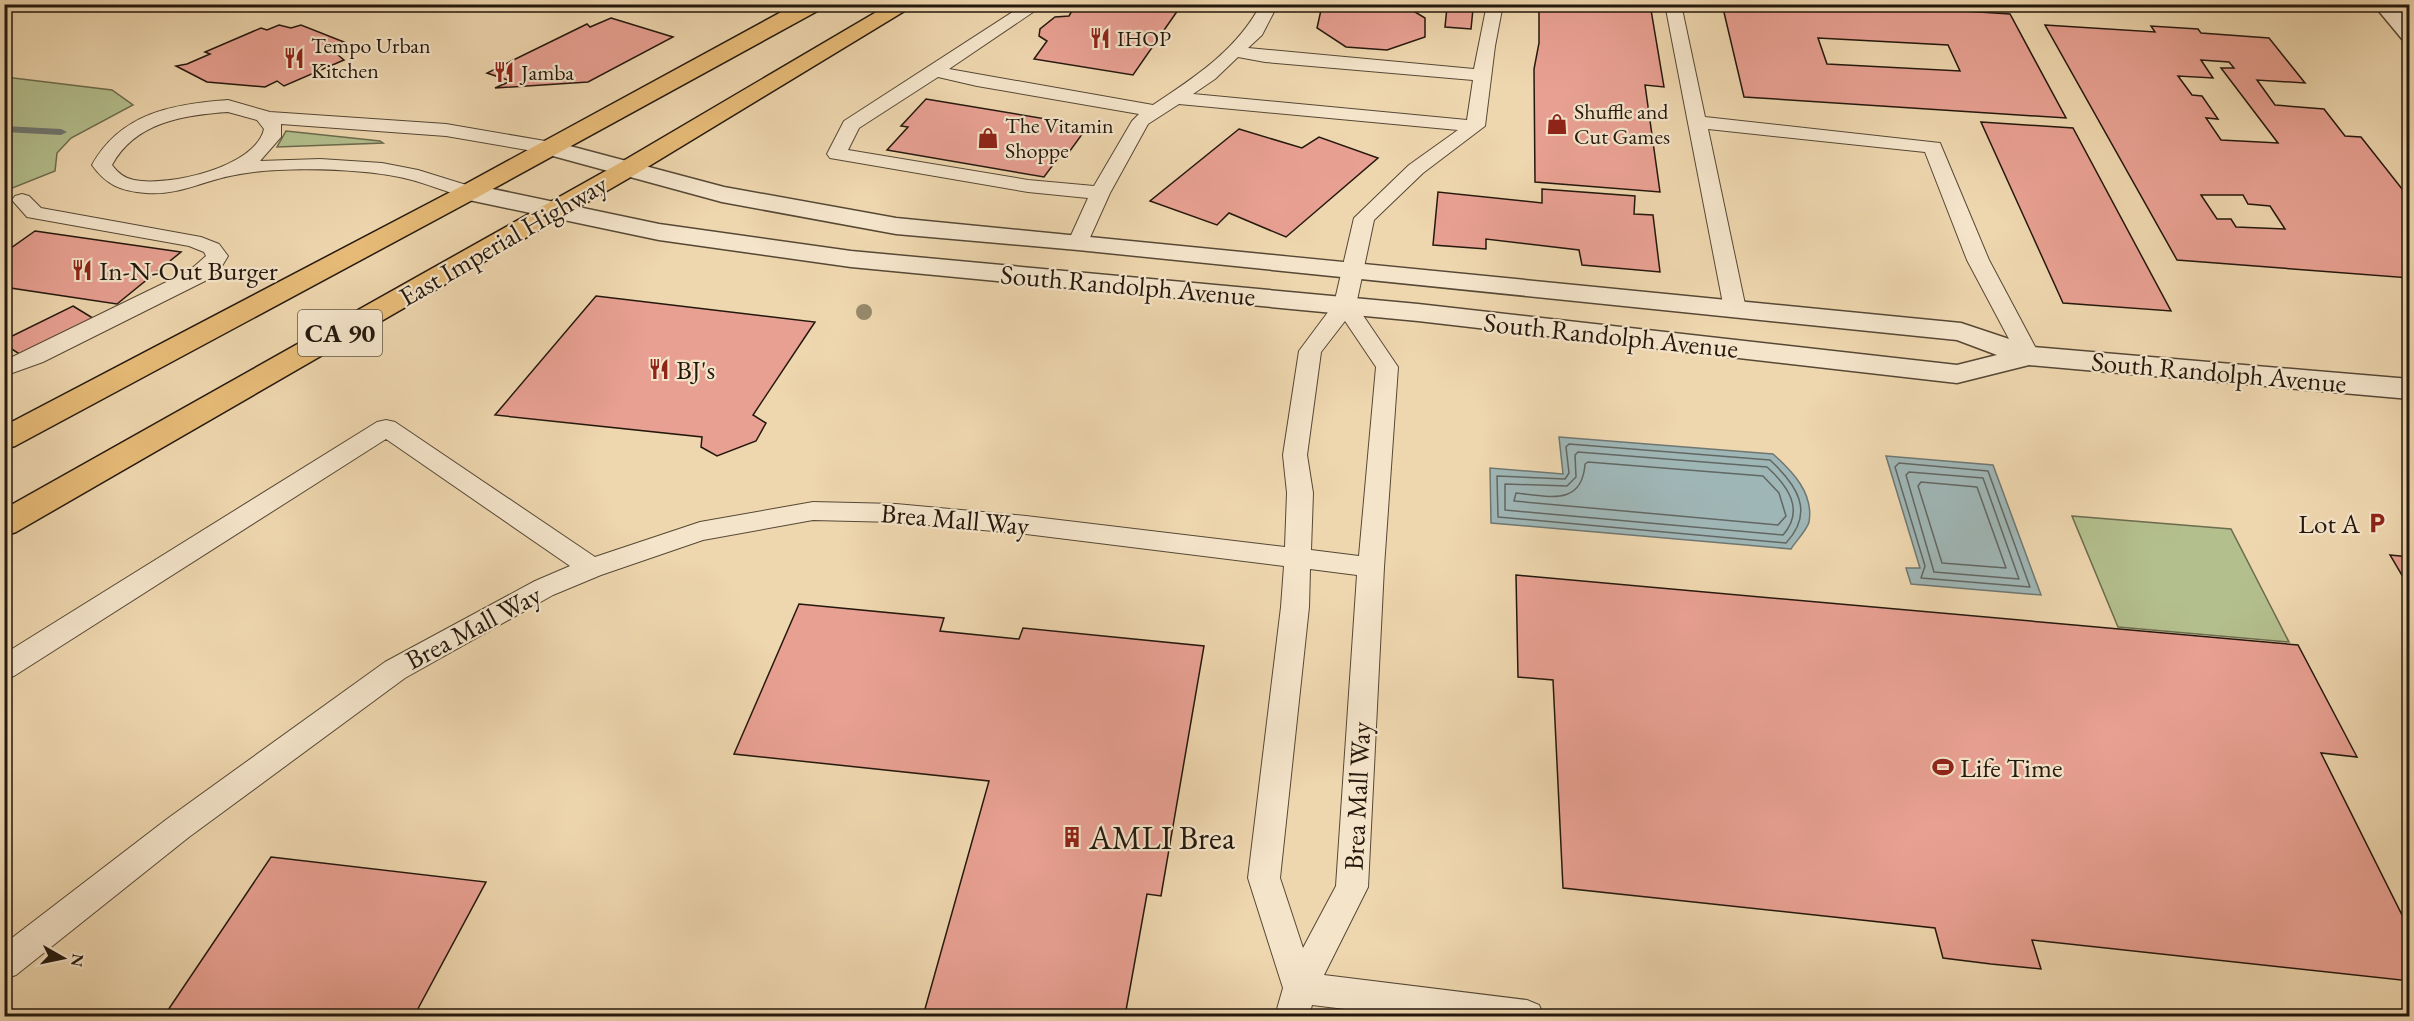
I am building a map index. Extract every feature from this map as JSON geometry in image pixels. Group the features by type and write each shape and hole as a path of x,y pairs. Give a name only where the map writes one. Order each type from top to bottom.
{"main road":[{"name":"East Imperial Highway","path":"4,439 551,148 813,4"},
{"name":"East Imperial Highway","path":"4,524 627,169 906,4"}],"street":[{"path":"2383,4 2409,34"},
{"name":"South Randolph Avenue","path":"551,148 722,194 853,219 952,232 1078,242 1352,272 1961,332 2029,356 2409,389"},
{"name":"South Randolph Avenue","path":"469,192 550,213 681,237 819,257 1345,305 1957,374 2029,356"}],"lane":[{"path":"1036,4 852,125 837,154 1028,186 1100,194"},
{"path":"1078,242 1100,194 1141,121 1209,75 1256,31 1270,4"},
{"path":"1495,4 1482,75 1476,126 1416,169 1364,218 1345,305 1310,351 1295,455 1300,492 1298,558 1264,878 1296,1002 1527,1017"},
{"path":"1672,4 1735,309"},
{"path":"1234,51 1289,59 1482,75"},
{"path":"933,70 977,81 1156,111"},
{"path":"1175,98 1476,126"},
{"name":"South Randolph Avenue","path":"469,192 404,172 363,167 288,164 231,170 202,180 172,186 144,187 120,184 106,176 102,165 106,152 119,139 163,117 208,107 228,106 246,108 268,117 446,130 551,148"},
{"name":"South Randolph Avenue","path":"231,170 265,147 272,136 273,126 268,117"},
{"path":"1696,122 1933,147 1978,260 2029,356"},
{"path":"4,369 35,357 196,276 211,266 217,256 212,248 194,241 34,213 22,200"},
{"path":"1345,305 1387,367 1371,567"},
{"path":"4,668 386,428 592,568"},
{"name":"Brea Mall Way","path":"4,964 178,828 395,670 544,588 592,568 700,531 813,511 896,513 996,521 1371,567 1352,887 1296,1002"}],"green space":[{"path":"5,77 112,90 133,105 71,138 57,153 55,171 5,191"},
{"path":"286,131 380,141 383,143 277,147"},
{"path":"2072,516 2231,529 2289,642 2118,627"}],"water":[{"path":"1559,437 1773,454 1794,475 1805,492 1810,511 1808,525 1791,549 1491,523 1490,468 1563,474"},
{"path":"1886,456 1993,465 2041,595 1911,584 1906,568 1920,568"}],"building":[{"name":"IHOP","path":"1076,4 1132,4 1178,10 1133,75 1034,59 1047,41 1039,36 1040,29 1055,17 1069,16"},
{"path":"1338,4 1402,4 1425,18 1425,37 1387,50 1346,47 1317,28 1321,10"},
{"path":"1539,4 1650,4 1664,87 1645,85 1660,192 1535,182 1534,69 1539,43"},
{"path":"1722,4 1854,4 2010,14 2066,118 1744,97","holes":["1818,38 1948,45 1960,71 1827,64"]},
{"path":"1447,7 1473,9 1471,29 1445,27"},
{"path":"611,18 673,37 588,82 495,88 511,81 487,73 587,24 590,27"},
{"path":"279,25 291,28 301,25 344,42 331,47 346,51 338,55 344,60 284,86 277,81 265,87 207,82 176,66 210,54 205,52 261,28 267,30"},
{"path":"2045,25 2155,32 2151,26 2198,29 2201,33 2269,38 2305,83 2257,80 2275,105 2324,109 2345,136 2361,137 2410,199 2410,278 2177,260","holes":["2201,60 2229,62 2234,68 2221,68 2278,143 2221,140 2206,118 2218,119 2202,96 2192,95 2178,76 2213,78","2201,195 2243,195 2248,204 2270,206 2285,229 2236,227 2231,219 2217,219"]},
{"name":"The Vitamin Shoppe","path":"926,99 1088,126 1067,155 1061,154 1044,177 887,150 908,127 901,126"},
{"path":"1981,122 2073,128 2171,311 2063,303"},
{"path":"1239,129 1302,148 1319,137 1378,158 1286,237 1229,213 1217,225 1150,201"},
{"path":"1542,189 1635,196 1634,214 1653,215 1660,272 1582,265 1579,250 1486,239 1486,249 1433,245 1438,192 1542,203"},
{"name":"In-N-Out Burger","path":"35,231 181,252 117,304 4,287 4,253"},
{"name":"BJ's","path":"596,296 815,322 753,415 766,423 756,441 717,456 701,447 702,437 495,415"},
{"path":"73,306 96,320 24,357 4,344 4,340"},
{"path":"2390,555 2410,557 2410,589"},
{"name":"Life Time","path":"1516,575 2298,645 2357,757 2321,753 2410,931 2410,981 2032,940 2041,969 1991,964 1943,958 1935,928 1563,888 1553,680 1518,677"},
{"name":"AMLI Brea","path":"799,604 944,618 940,631 1019,639 1023,628 1204,646 1161,896 1147,894 1125,1016 923,1016 989,781 734,754"},
{"path":"271,857 486,882 414,1016 164,1016"}],"waterway":[{"path":"4,129 61,132"}],"place":[{"name":"IHOP","path":"1100,38"},
{"name":"Tempo Urban Kitchen","path":"294,58"},
{"name":"Jamba","path":"504,72"},
{"name":"Shuffle and Cut Games","path":"1557,124"},
{"name":"The Vitamin Shoppe","path":"988,138"},
{"name":"In-N-Out Burger","path":"82,270"},
{"name":"BJ's","path":"659,369"},
{"name":"Lot A","path":"2377,523"},
{"name":"Life Time","path":"1943,767"},
{"name":"AMLI Brea","path":"1072,837"}]}
